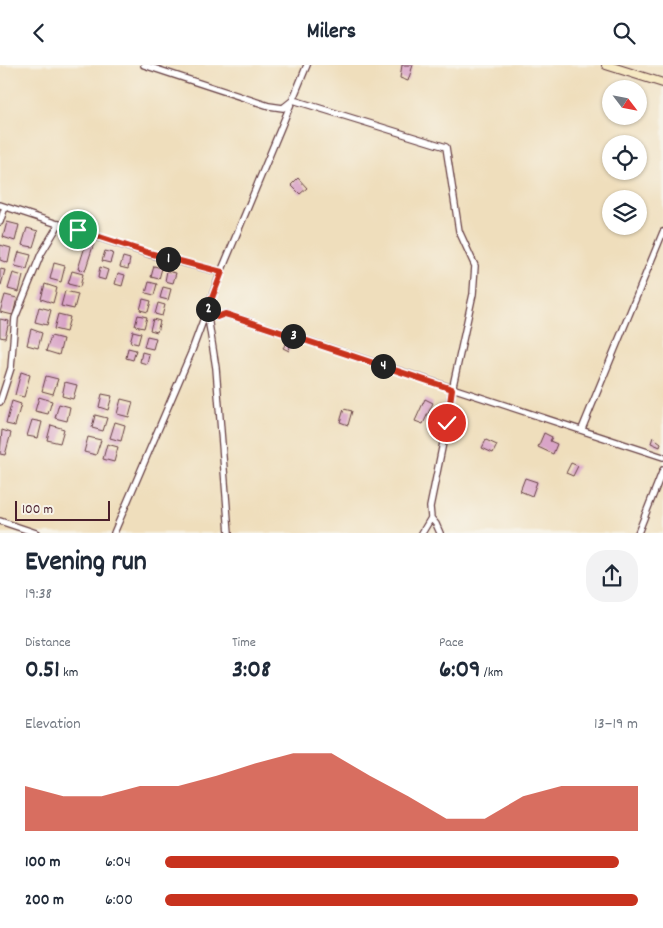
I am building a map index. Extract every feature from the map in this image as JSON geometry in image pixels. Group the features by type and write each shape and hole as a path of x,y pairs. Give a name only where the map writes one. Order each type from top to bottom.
{"main road":[{"path":"606,65 663,83"}],"street":[{"path":"144,65 269,106 283,108 293,100"},
{"path":"114,533 307,65"},
{"path":"293,100 446,147 460,231 475,266 473,294 452,389 430,507 431,518 440,533"},
{"path":"0,222 2,206 158,256 222,272"},
{"path":"0,402 11,368 15,318 41,253 59,224"},
{"path":"582,429 663,231"},
{"path":"207,311 217,317 225,314 232,316 663,457"},
{"path":"207,311 216,368 229,533"},
{"path":"638,533 663,470"},
{"path":"422,533 431,518"},
{"path":"0,521 36,533"}],"building":[{"path":"402,65 413,65 408,81 400,78"},
{"path":"298,178 307,188 300,194 291,185"},
{"path":"7,222 19,225 15,241 3,237"},
{"path":"27,228 38,231 33,247 22,245"},
{"path":"87,240 94,243 85,271 78,269"},
{"path":"0,245 11,248 8,263 0,260"},
{"path":"105,251 113,253 110,263 102,261"},
{"path":"19,252 31,255 27,269 15,266"},
{"path":"123,257 130,259 128,269 120,267"},
{"path":"54,263 65,266 61,282 50,279"},
{"path":"154,266 162,268 159,279 151,277"},
{"path":"100,267 108,270 105,280 98,278"},
{"path":"0,269 5,270 1,285 0,285"},
{"path":"72,271 83,274 80,287 68,284"},
{"path":"167,271 176,273 173,283 165,281"},
{"path":"13,273 23,276 19,292 8,289"},
{"path":"118,273 125,275 122,286 115,284"},
{"path":"149,282 157,284 154,295 146,293"},
{"path":"45,284 57,288 53,303 41,299"},
{"path":"163,287 171,289 168,300 160,298"},
{"path":"65,291 78,294 74,309 61,306"},
{"path":"5,295 17,298 13,315 0,312"},
{"path":"143,299 151,301 148,312 140,310"},
{"path":"158,303 165,305 162,316 155,314"},
{"path":"39,307 51,310 47,325 35,322"},
{"path":"58,314 70,317 66,332 54,329"},
{"path":"138,315 147,317 144,328 135,326"},
{"path":"0,319 9,321 5,338 0,337"},
{"path":"153,319 160,321 157,332 150,330"},
{"path":"31,329 42,333 38,348 27,345"},
{"path":"133,331 141,333 138,344 130,342"},
{"path":"51,336 63,339 59,355 46,351"},
{"path":"147,336 156,338 153,349 144,347"},
{"path":"287,342 290,346 289,351 283,348"},
{"path":"128,348 136,350 133,360 126,358"},
{"path":"142,352 149,354 147,364 140,362"},
{"path":"21,372 30,375 24,397 15,395"},
{"path":"46,376 58,379 53,394 42,391"},
{"path":"65,382 77,385 73,399 62,396"},
{"path":"102,394 112,396 108,410 99,407"},
{"path":"39,397 52,401 48,414 35,411"},
{"path":"121,399 133,402 129,417 117,414"},
{"path":"425,399 433,403 423,424 415,421"},
{"path":"12,401 21,404 15,426 6,424"},
{"path":"59,404 70,407 67,421 55,418"},
{"path":"344,409 352,411 348,425 340,422"},
{"path":"95,415 107,418 103,431 92,428"},
{"path":"32,420 42,422 38,438 27,436"},
{"path":"115,422 125,425 121,441 110,438"},
{"path":"51,425 64,429 60,443 47,440"},
{"path":"2,430 11,433 5,455 0,454"},
{"path":"544,433 552,437 550,441 557,444 553,454 538,447"},
{"path":"88,437 101,440 96,455 84,452"},
{"path":"653,437 661,443 660,447 651,443"},
{"path":"486,440 497,445 493,453 482,448"},
{"path":"107,444 118,447 114,462 103,459"},
{"path":"571,463 578,466 573,476 566,473"},
{"path":"525,478 537,482 532,496 520,491"}],"route":[{"path":"78,230 190,266 222,272 207,311 217,317 225,314 232,316 452,389 448,404 447,423"}]}
